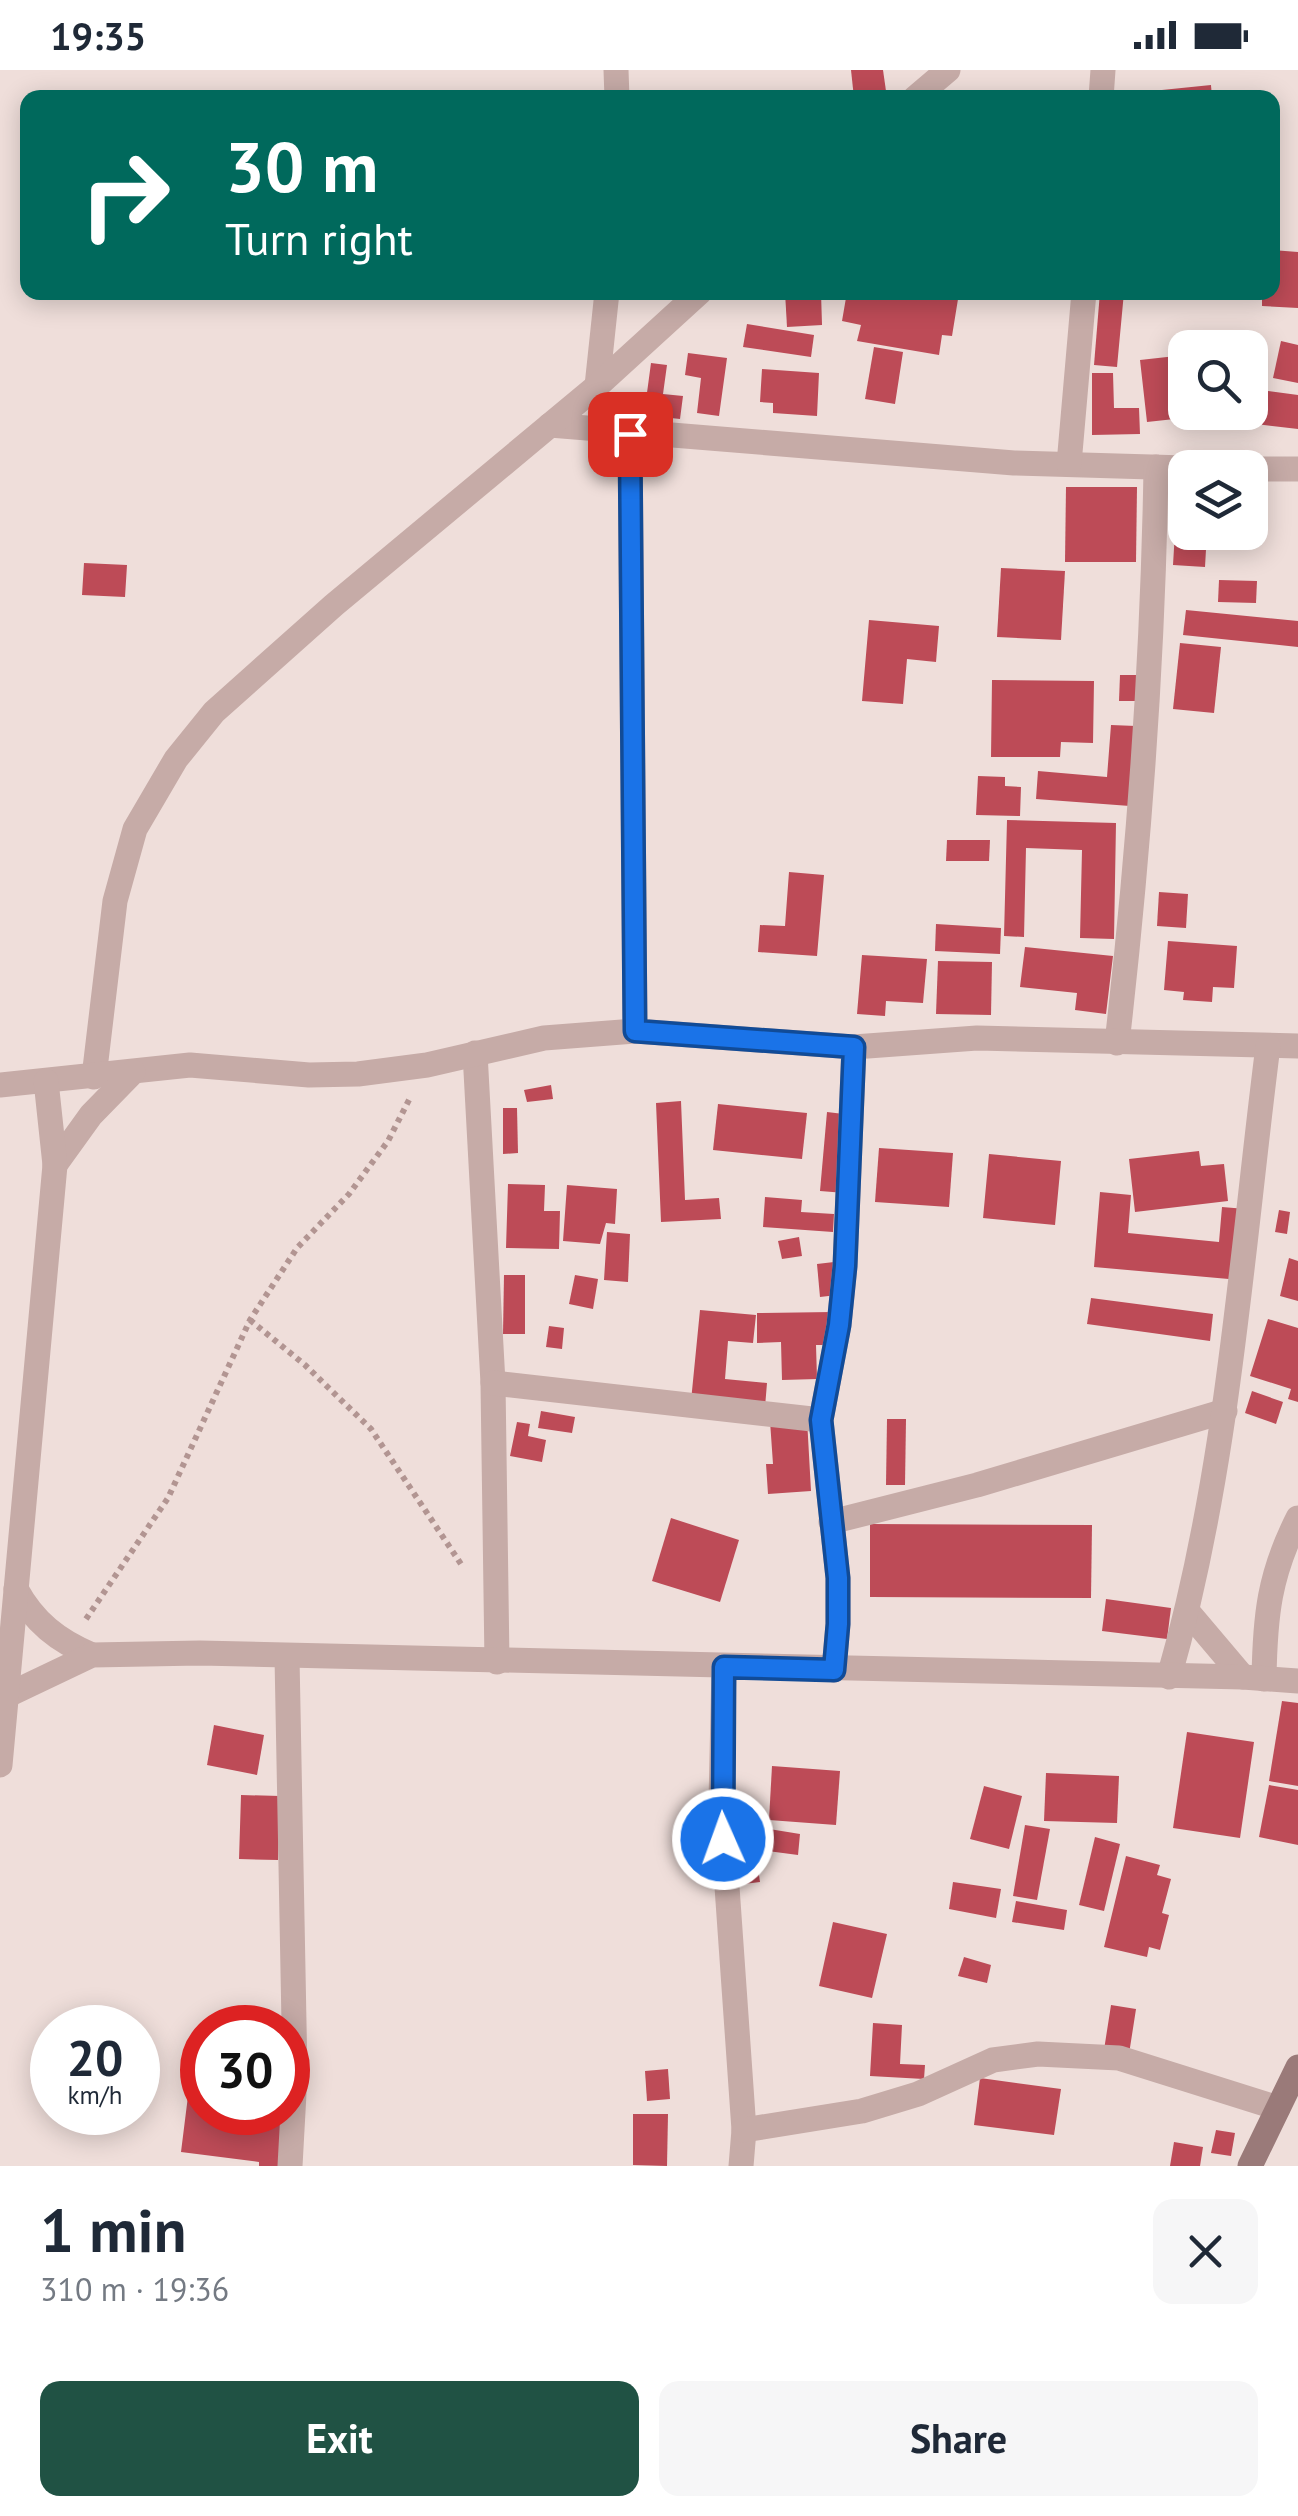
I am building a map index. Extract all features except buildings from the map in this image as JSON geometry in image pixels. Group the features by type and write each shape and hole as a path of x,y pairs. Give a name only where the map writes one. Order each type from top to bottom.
{"street":[{"path":"924,90 948,70"},
{"path":"597,386 606,300"},
{"path":"94,1077 115,901 135,829 176,759 214,712 334,604 597,386 691,300"},
{"path":"1069,464 1083,300"},
{"path":"550,425 1014,463 1168,467"},
{"path":"630,434 635,1031"},
{"path":"1117,1042 1138,859 1154,602 1156,467"},
{"path":"1268,469 1298,469"},
{"path":"0,1084 190,1065 309,1075 358,1074 427,1065 544,1038 635,1031 854,1047 976,1038 1298,1046"},
{"path":"1168,1677 1206,1532 1225,1411 1268,1046"},
{"path":"834,1670 838,1578 821,1420 839,1325 845,1266 854,1047"},
{"path":"475,1053 492,1384 498,1662"},
{"path":"55,1165 90,1115 133,1072"},
{"path":"0,1765 55,1165 46,1080"},
{"path":"492,1384 821,1420"},
{"path":"831,1522 977,1485 1225,1411"},
{"path":"1254,1678 1265,1612 1282,1550 1298,1518"},
{"path":"16,1589 28,1611 80,1650"},
{"path":"1188,1612 1254,1678"},
{"path":"8,1695 80,1650 1298,1681"},
{"path":"287,1657 295,2075 290,2166"},
{"path":"724,1667 721,1801 744,2130 741,2166"},
{"path":"744,2130 862,2111 918,2094 994,2060 1038,2054 1119,2058 1278,2108"},
{"path":"1250,2166 1298,2067"}],"path":[{"path":"80,1650 168,1498 250,1320 297,1248 349,1194 388,1141 427,1065"},
{"path":"250,1320 305,1365 371,1429 468,1574"}],"route":[{"path":"630,434 635,1031 854,1047 845,1266 839,1325 821,1420 838,1578 834,1670 724,1667 723,1839"}]}
